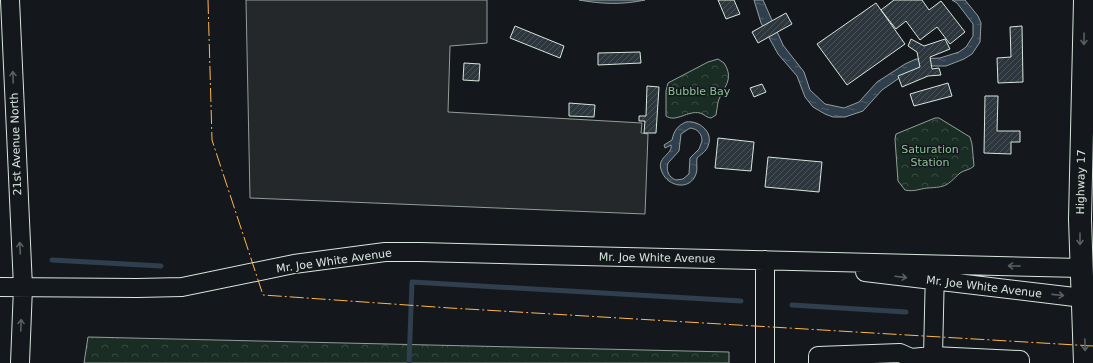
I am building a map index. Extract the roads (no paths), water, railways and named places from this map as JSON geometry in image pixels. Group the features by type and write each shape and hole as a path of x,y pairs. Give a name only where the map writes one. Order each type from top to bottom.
{"highway":[{"name":"Highway 17","path":"1085,0 1085,363"}],"street":[{"name":"21st Avenue North","path":"10,0 23,287 20,363"},
{"name":"Mr. Joe White Avenue","path":"0,287 182,287 294,264 385,252 765,260 935,273 1086,282"},
{"path":"765,260 765,363"},
{"name":"Mr. Joe White Avenue","path":"935,273 1086,282"},
{"path":"932,356 935,273"},
{"path":"818,363 818,356 900,353 910,360"},
{"path":"891,363 932,356 955,360 1020,360 1020,363"}],"water":[{"path":"579,0 645,0 628,3 612,3"},
{"path":"754,0 763,0 783,45 804,72 810,90 825,104 844,108 859,102 877,82 905,64 916,59 940,58 959,52 966,47 973,36 973,24 957,3 952,0 965,0 978,16 981,23 980,42 972,54 964,59 946,66 931,66 905,74 882,90 863,111 845,117 833,117 813,107 805,97 797,76 778,54 761,23"},
{"path":"686,122 696,123 704,128 709,136 709,141 706,150 697,158 697,172 693,179 689,183 679,185 669,181 665,177 660,167 662,160 671,148 671,145 665,148 664,145 672,140 676,129","holes":["690,128 699,132 702,141 699,149 690,158 689,174 683,179 676,180 668,173 668,163 679,151 681,134"]}],"waterway":[{"path":"52,260 161,266"},
{"path":"409,363 412,282 741,301"},
{"path":"792,305 906,312"}],"park label":[{"name":"Bubble Bay","path":"699,91"},
{"name":"Saturation Station","path":"930,155"}]}
